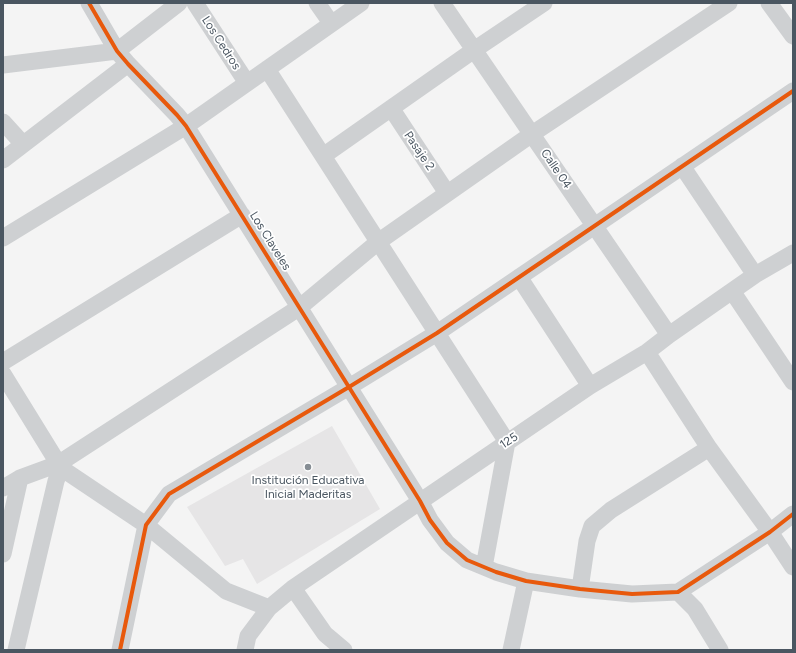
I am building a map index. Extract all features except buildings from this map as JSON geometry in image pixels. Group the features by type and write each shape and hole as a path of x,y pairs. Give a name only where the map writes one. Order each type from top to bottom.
{"street":[{"name":"Los Claveles","path":"89,3 122,58 177,114 186,126 300,307 420,501 430,520 447,543 467,560 526,581 580,589 632,594 678,592"},
{"path":"3,160 122,58 179,3"},
{"name":"Los Cedros","path":"195,3 247,83"},
{"path":"317,3 331,23"},
{"path":"3,238 186,126 360,3"},
{"name":"Calle 04","path":"442,3 669,335"},
{"path":"323,156 474,50 544,3"},
{"path":"3,488 20,478 60,466 300,307 378,242 447,193 532,134 729,3"},
{"path":"769,3 793,36"},
{"path":"3,65 122,58"},
{"path":"267,69 508,442 484,567"},
{"path":"120,650 146,525 170,494 437,333 793,91"},
{"name":"Pasaje 2","path":"391,108 447,193"},
{"path":"3,122 23,144"},
{"path":"682,166 755,275"},
{"path":"3,362 242,215"},
{"name":"125","path":"245,650 248,636 269,608 293,588 590,386 647,352 755,275 793,253"},
{"path":"519,277 590,386"},
{"path":"732,291 793,382"},
{"path":"647,352 709,448 770,532 793,567"},
{"path":"3,374 60,466 146,525 226,591 269,608"},
{"path":"580,589 587,541 592,526 611,510 709,448"},
{"path":"16,650 60,466"},
{"path":"3,553 20,478"},
{"path":"720,650 695,609 678,592 770,532 793,514"},
{"path":"511,650 526,581"},
{"path":"293,588 325,634 344,650"}],"shaded area":[{"name":"Institución Educativa Inicial Maderitas","path":"332,426 380,509 257,584 243,559 225,566 187,507"}],"cycle path":[{"path":"89,3 117,51 186,126 420,501 430,520 447,543 467,560 496,572 526,581 580,589 632,594 678,592 770,532 793,514"},
{"path":"120,650 146,525 169,494 437,333 793,91"}],"place":[{"name":"Institución Educativa Inicial Maderitas","path":"308,467"}]}
